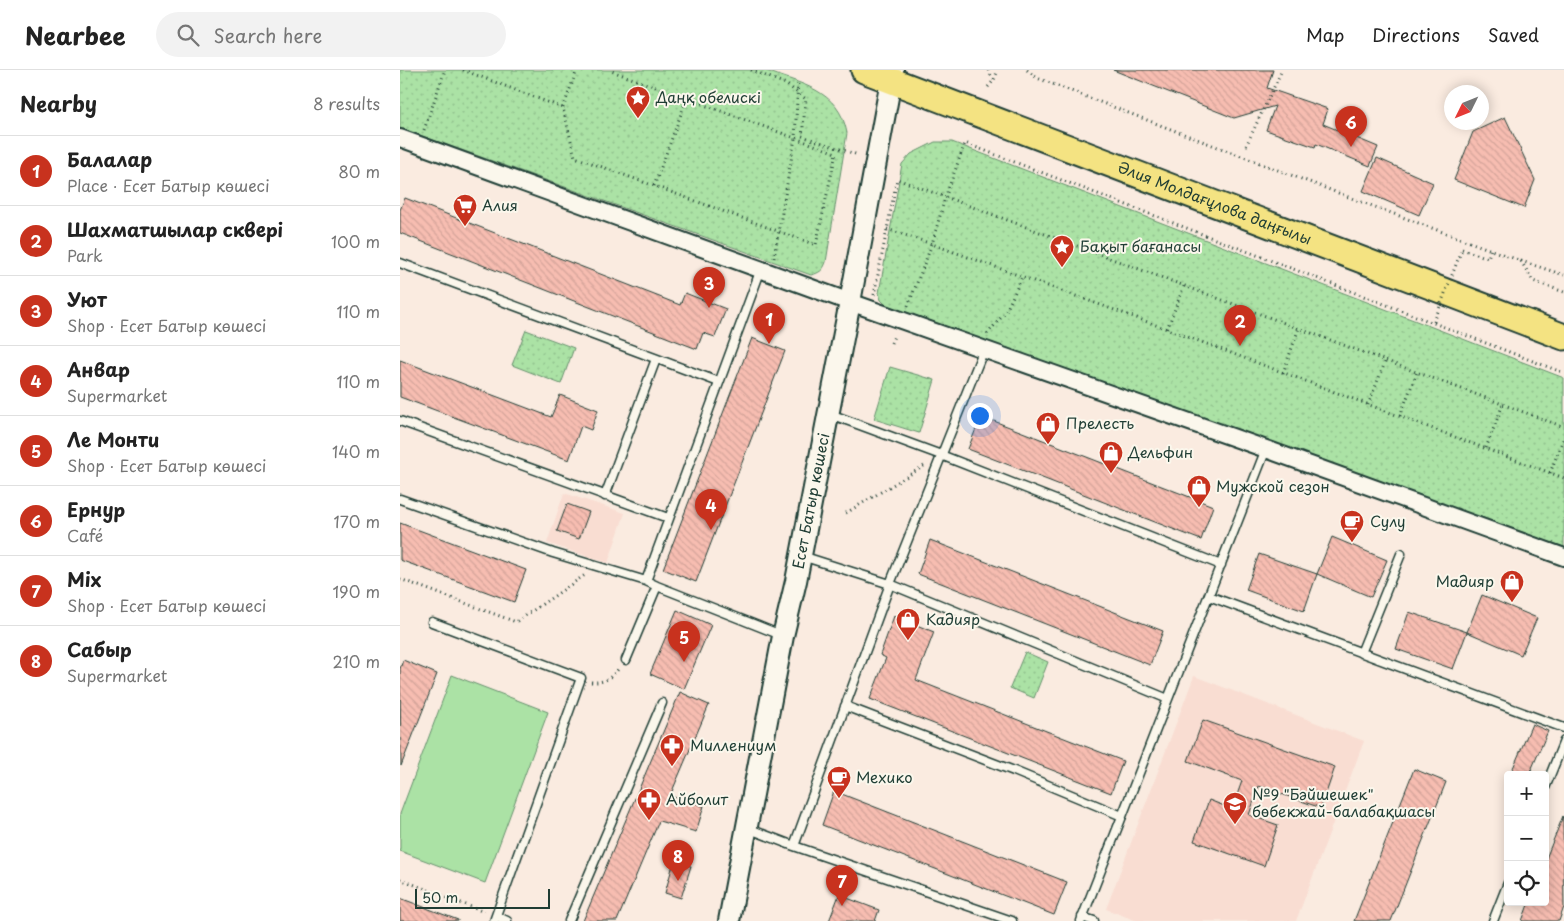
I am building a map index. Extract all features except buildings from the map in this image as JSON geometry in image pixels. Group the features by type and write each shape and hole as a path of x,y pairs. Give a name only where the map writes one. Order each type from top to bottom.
{"main road":[{"name":"Әлия Молдағұлова даңғылы","path":"864,70 893,75 1564,337"}],"street":[{"name":"Есет Батыр көшесі","path":"729,921 893,75"},
{"path":"400,138 850,302 1564,557"}],"lane":[{"path":"400,263 719,382"},
{"path":"646,581 719,382 766,271"},
{"path":"794,846 844,706 981,348"},
{"path":"606,496 656,359"},
{"path":"828,413 941,455 1221,565"},
{"path":"400,421 668,518"},
{"path":"1094,921 1081,919 1266,449"},
{"path":"400,499 553,553 646,581 783,636"},
{"path":"1361,653 1401,554"},
{"path":"800,556 890,584 1168,699"},
{"path":"626,660 657,586"},
{"path":"1209,596 1564,728"},
{"path":"432,622 581,678 495,919 507,921"},
{"path":"570,921 662,704"},
{"path":"844,706 1014,771 1122,816"},
{"path":"1549,778 1564,741"},
{"path":"747,828 1012,921"},
{"path":"1493,921 1504,893"}],"path":[{"path":"419,145 445,70"},
{"path":"463,70 563,108"},
{"path":"480,76 482,70"},
{"path":"577,70 563,108 575,157 816,245 836,153 609,70"},
{"path":"751,70 786,84 806,99 802,136 877,162"},
{"path":"988,70 994,80"},
{"path":"988,86 994,80 998,70"},
{"path":"1027,70 1046,82 1564,275"},
{"path":"1246,146 1282,70"},
{"path":"766,271 779,231 795,138 798,80"},
{"path":"654,186 687,98"},
{"path":"891,343 932,244 945,198 964,143 1564,373"},
{"path":"871,309 896,179 1564,426"},
{"path":"887,229 1167,329 1564,478"},
{"path":"1460,334 1460,332 1434,322 1462,249 1488,258 1491,249"},
{"path":"1521,260 1533,281 1564,292"},
{"path":"981,348 1005,312 1022,276"},
{"path":"1167,329 1184,286"},
{"path":"1283,373 1299,328"},
{"path":"1368,405 1386,360"},
{"path":"1400,416 1417,372"},
{"path":"1486,448 1503,404"},
{"path":"1550,473 1564,437"},
{"path":"846,513 941,455"},
{"path":"400,579 516,622 597,566"},
{"path":"581,678 592,682 602,682 610,678 626,660"},
{"path":"400,879 495,919"}],"shaded area":[{"path":"564,493 625,513 608,563 547,543"},
{"name":"№9 \"Бәйшешек\" бөбекжай-балабақшасы","path":"1194,676 1364,741 1296,921 1137,921 1106,909"}],"green space":[{"path":"400,70 764,70 804,84 827,97 836,107 843,118 847,133 824,268 811,275 400,128"},
{"path":"935,142 952,142 1564,378 1564,547 886,305 881,300 879,293 902,164 911,154"},
{"path":"526,330 574,348 561,384 512,365"},
{"path":"890,367 935,380 919,433 874,419"},
{"path":"1025,652 1048,662 1034,698 1010,688"},
{"path":"452,675 548,712 485,883 400,851 400,814"}],"place":[{"name":"Даңқ обелискі","path":"638,119"},
{"name":"Ернур","path":"1351,147"},
{"name":"Алия","path":"465,227"},
{"name":"Бақыт бағанасы","path":"1062,268"},
{"name":"Уют","path":"709,308"},
{"name":"Балалар","path":"769,344"},
{"name":"Шахматшылар сквері","path":"1240,346"},
{"name":"Прелесть","path":"1048,445"},
{"name":"Дельфин","path":"1111,474"},
{"name":"Мужской cезон","path":"1199,508"},
{"name":"Анвар","path":"711,530"},
{"name":"Сулу","path":"1352,543"},
{"name":"Мадияр","path":"1512,603"},
{"name":"Кадияр","path":"908,641"},
{"name":"Ле Монти","path":"684,662"},
{"name":"Миллениум","path":"672,767"},
{"name":"Мехико","path":"839,799"},
{"name":"Айболит","path":"649,821"},
{"name":"№9 \"Бәйшешек\" бөбекжай-балабақшасы","path":"1235,825"},
{"name":"Сабыр","path":"678,881"},
{"name":"Mix","path":"842,906"}]}
